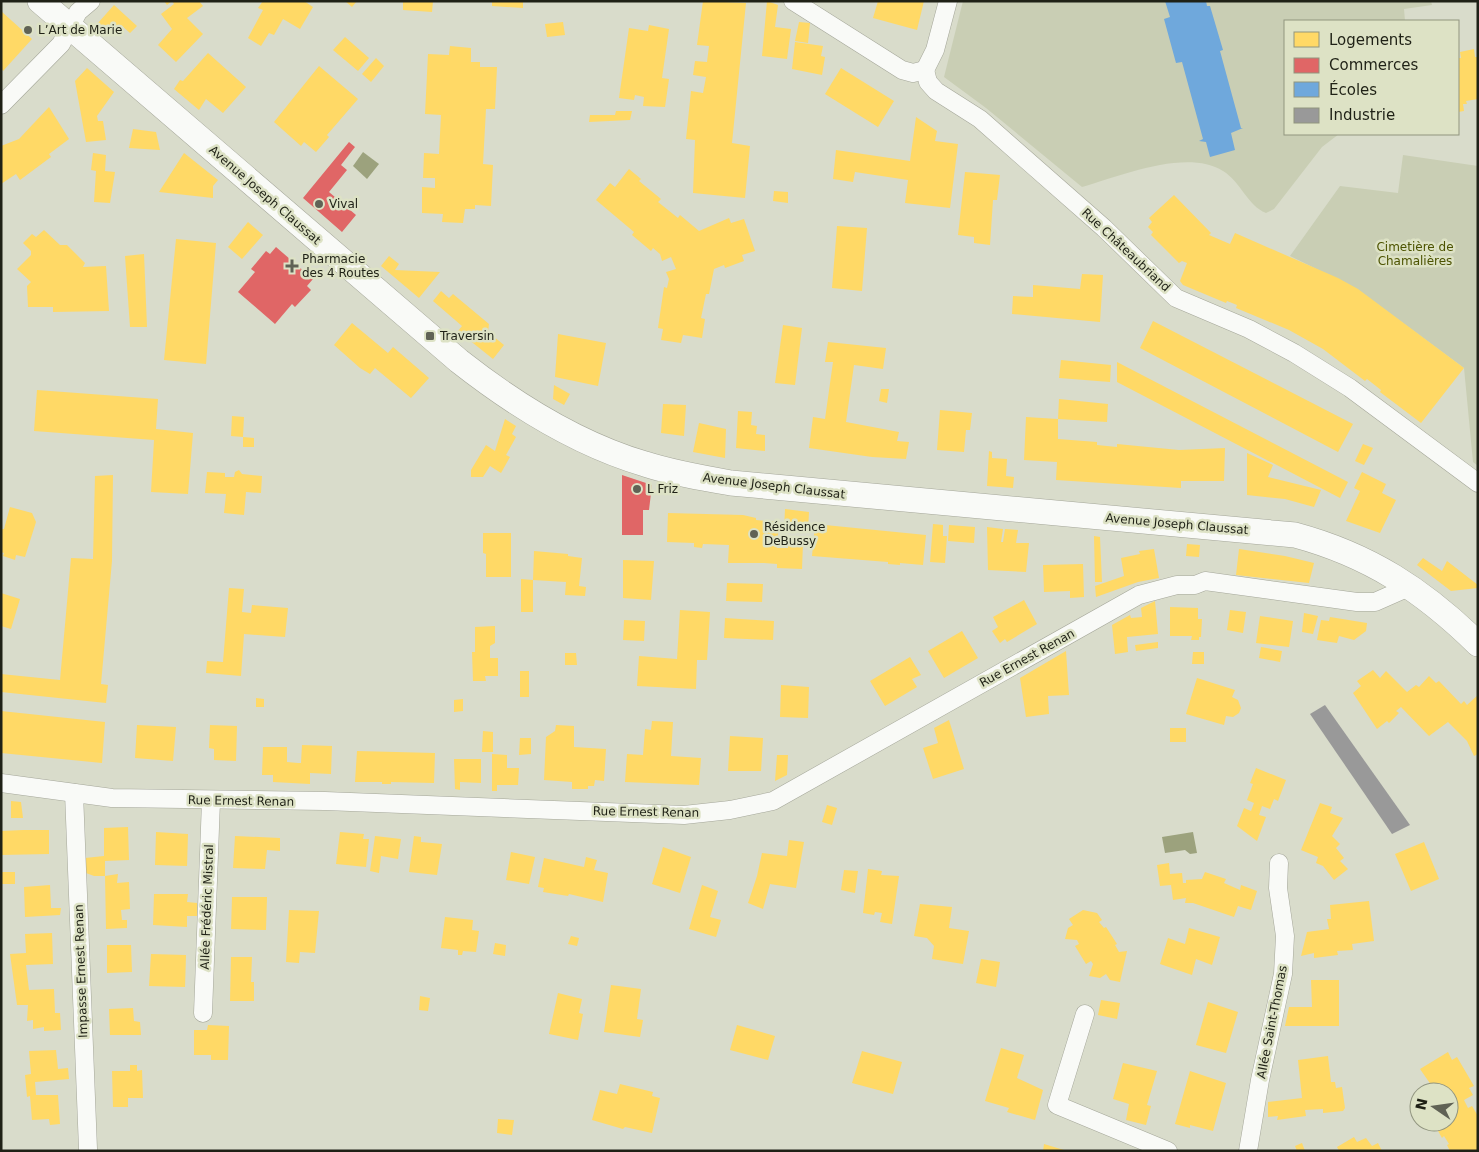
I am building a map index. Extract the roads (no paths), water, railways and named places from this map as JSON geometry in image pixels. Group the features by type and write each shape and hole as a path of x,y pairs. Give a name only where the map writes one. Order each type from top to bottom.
{"main road":[{"name":"Avenue Joseph Claussat","path":"40,1 485,381 543,419 620,455 645,464 731,483 1295,535 1322,543 1373,563 1438,606 1478,644"}],"street":[{"path":"1,105 16,92 61,44 78,12 91,1"},
{"path":"793,1 902,70 913,72 925,70 935,50 948,1"},
{"name":"Rue Châteaubriand","path":"925,70 928,82 936,92 980,119 1104,228 1176,298 1249,329 1302,358 1350,388 1478,483"},
{"name":"Rue Ernest Renan","path":"1,783 112,798 325,802 684,815 730,810 773,801 1139,594 1177,584 1195,584 1205,581 1357,602 1375,602 1409,587"},
{"name":"Impasse Ernest Renan","path":"74,793 88,1149"},
{"name":"Allée Frédéric Mistral","path":"202,1013 211,801"},
{"name":"Allée Saint-Thomas","path":"1248,1151 1260,1080 1283,974 1285,936 1278,888 1279,863"},
{"path":"1085,1014 1057,1105 1168,1151"}],"place":[{"name":"L’Art de Marie","path":"28,30"},
{"name":"Vival","path":"319,204"},
{"name":"Pharmacie des 4 Routes","path":"292,266"},
{"name":"Traversin","path":"430,336"},
{"name":"L Friz","path":"637,489"},
{"name":"Résidence DeBussy","path":"754,534"}],"park label":[{"name":"Cimetière de Chamalières","path":"1415,254"}]}
